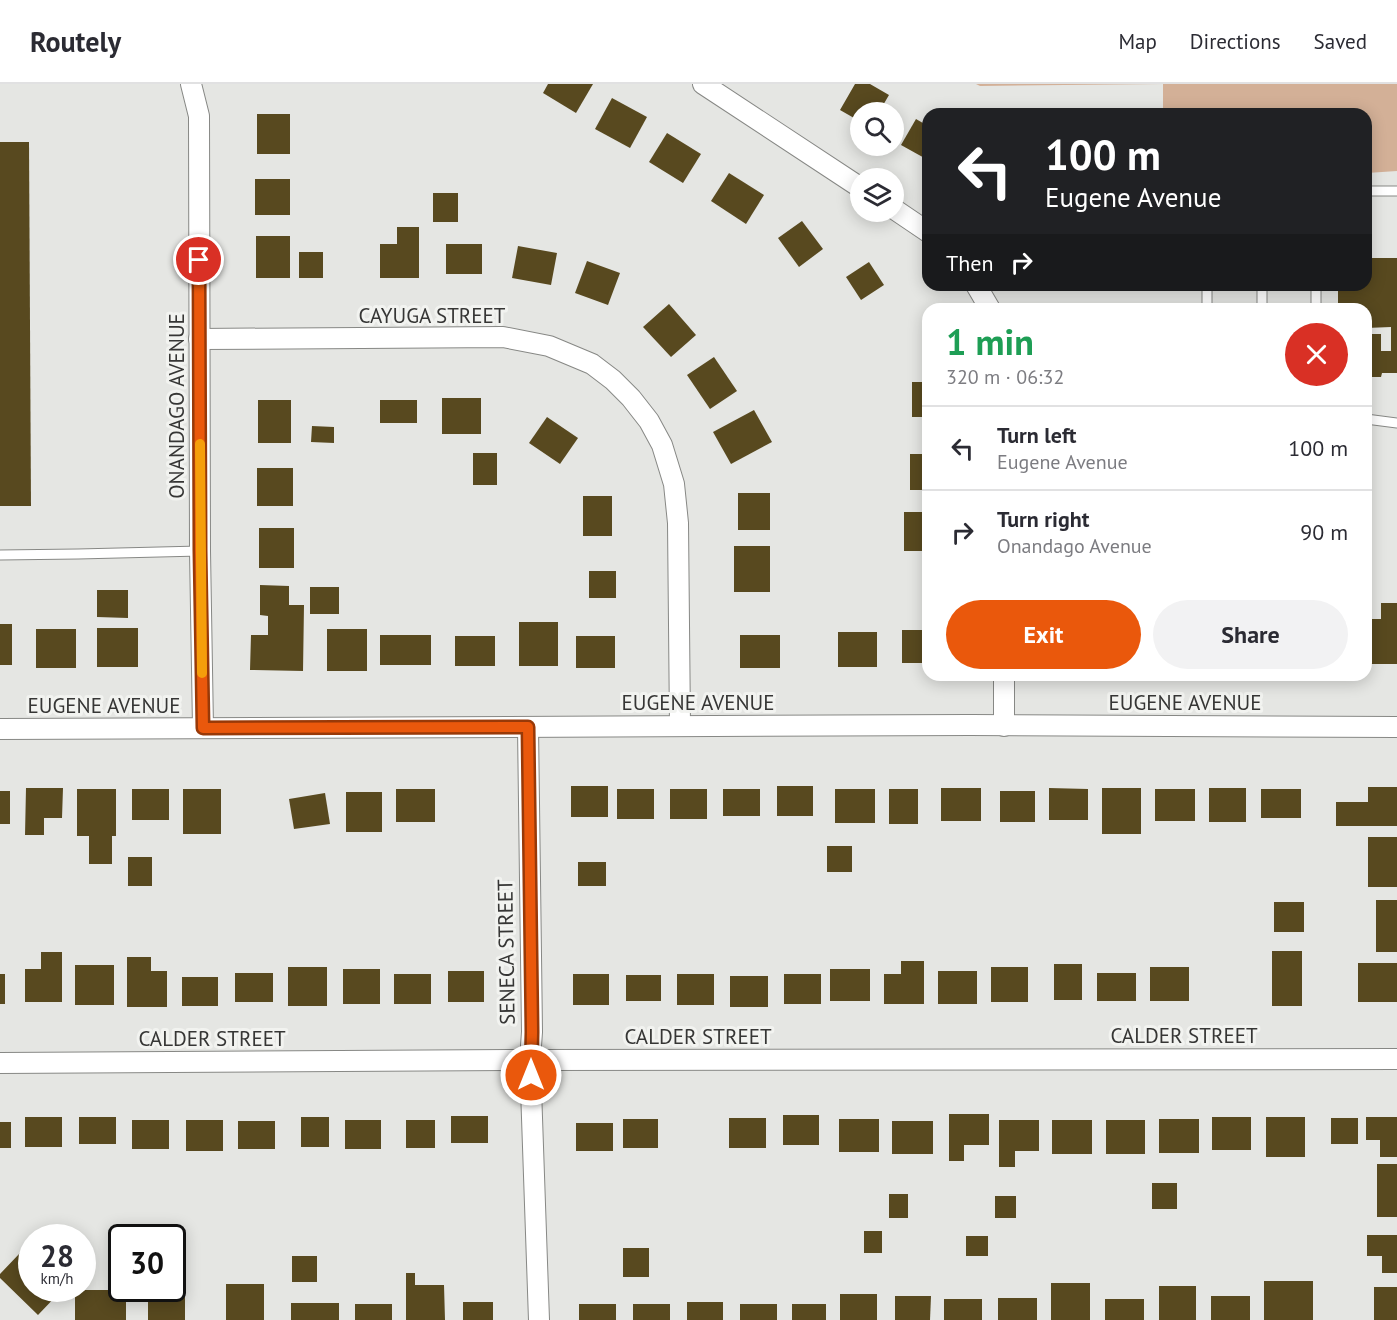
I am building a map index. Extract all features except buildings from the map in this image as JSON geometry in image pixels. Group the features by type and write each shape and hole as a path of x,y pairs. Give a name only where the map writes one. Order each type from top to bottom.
{"street":[{"name":"ONANDAGO AVENUE","path":"191,84 198,116 203,728"},
{"path":"703,84 850,181"},
{"path":"904,216 922,228"},
{"name":"CAYUGA STREET","path":"199,339 503,337 549,346 592,364 613,380 649,421 662,445 674,484 678,523 680,726"},
{"path":"1004,681 1004,726"},
{"name":"EUGENE AVENUE","path":"0,729 680,726 1397,727"},
{"name":"SENECA STREET","path":"528,727 532,1032 530,1060 539,1320"},
{"name":"CALDER STREET","path":"0,1063 1397,1059"}],"lane":[{"path":"1372,191 1397,191"},
{"path":"1372,420 1397,423"},
{"path":"0,555 200,551"}],"shaded area":[{"path":"976,84 1163,84 980,86"},
{"path":"1163,84 1397,84 1397,171 1372,173 1372,108 1163,108"}],"slow traffic":[{"path":"200,444 202,673"}],"route":[{"path":"199,260 203,728 528,727 531,1075"}]}
